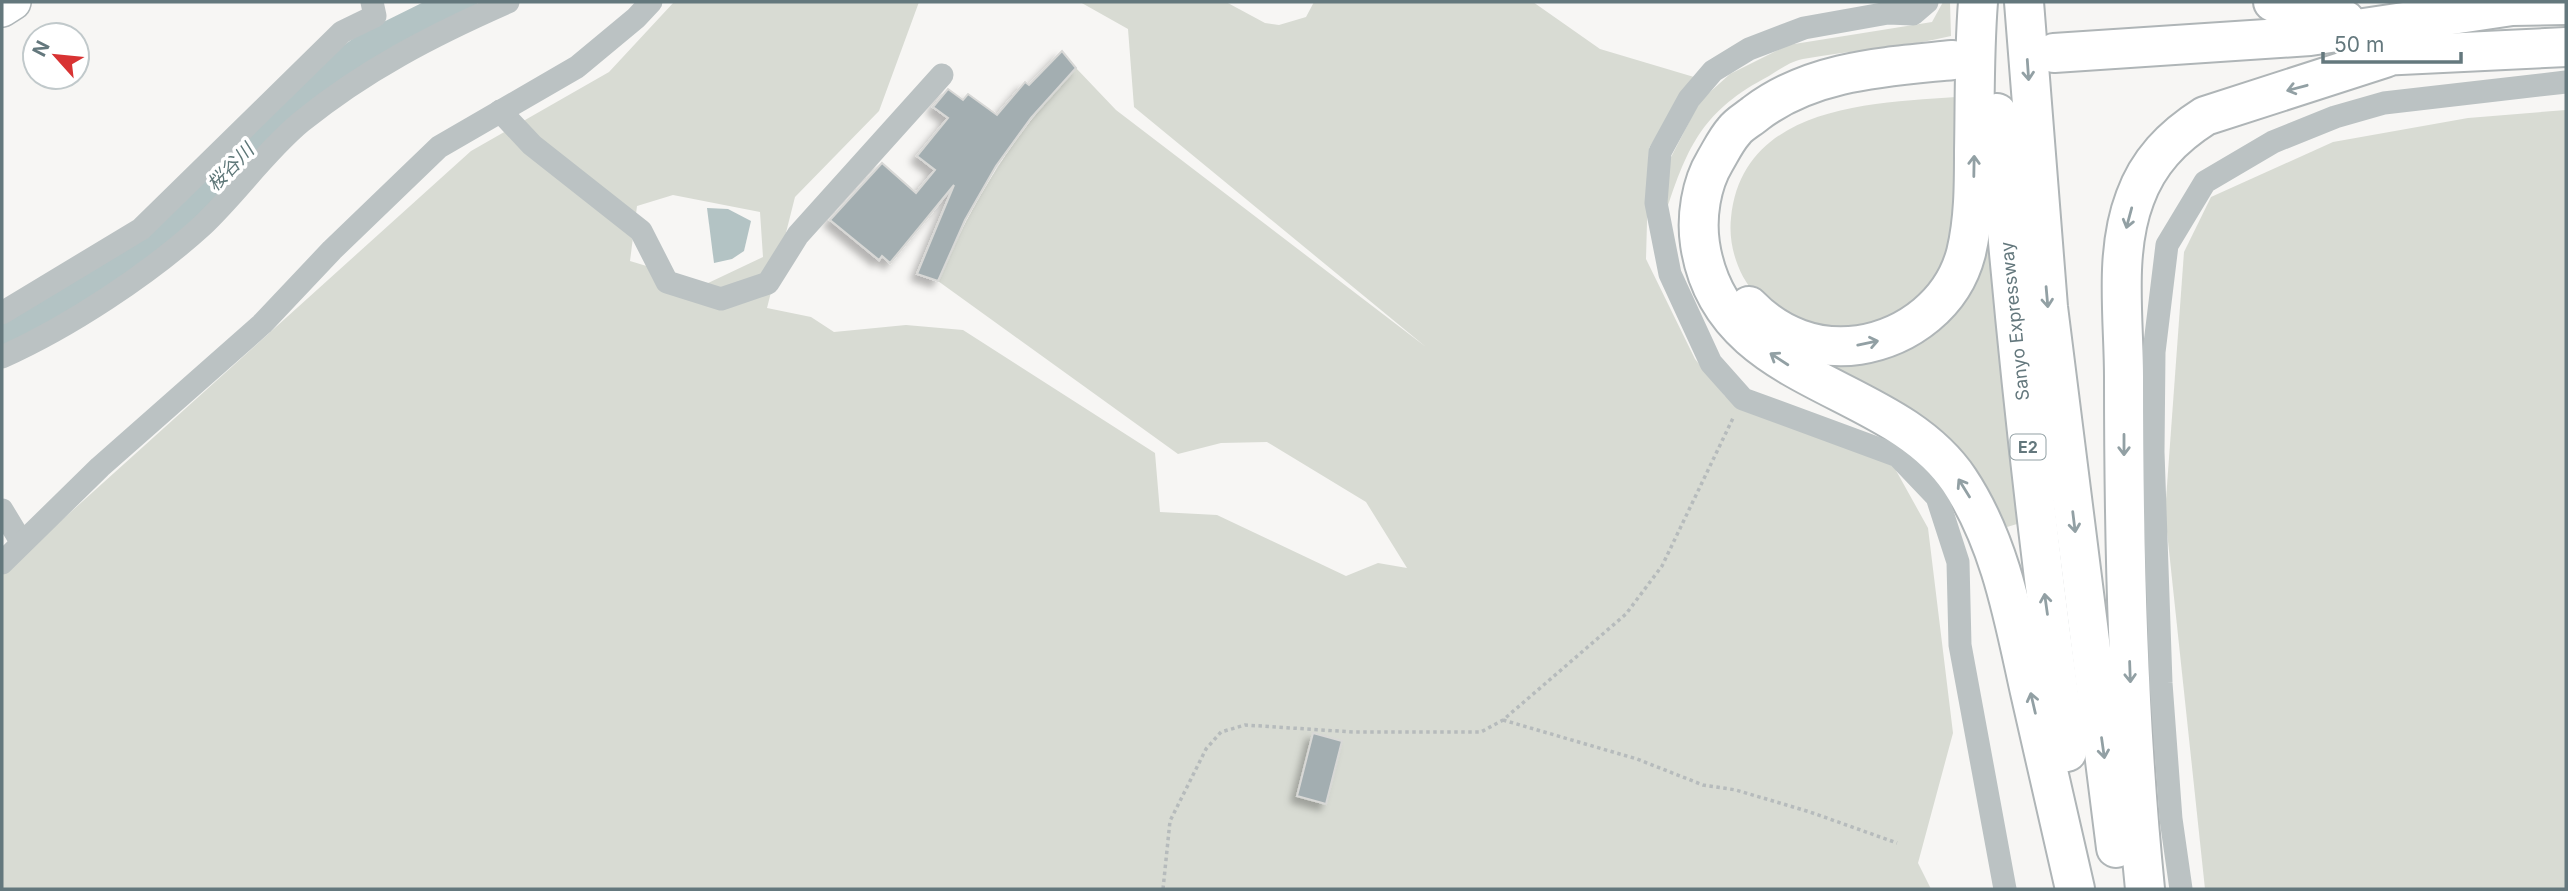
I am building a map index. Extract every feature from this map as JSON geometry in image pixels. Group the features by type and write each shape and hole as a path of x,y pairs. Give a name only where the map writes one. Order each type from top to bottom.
{"highway":[{"path":"1978,2 1974,64 1973,200 1966,254 1942,300 1908,331 1873,343 1835,348 1808,344 1766,323 1744,301 1728,274 1719,245 1716,214 1729,174 1748,147 1773,123 1810,104 1868,86 1955,69 1856,71 1795,89 1765,106 1734,130 1707,174 1697,225 1703,265 1722,305 1742,330 1778,359 1865,406 1921,441 1956,477 1978,511 2004,580 2075,889"},
{"name":"Sanyo Expressway","path":"1988,2 2019,369 2044,588 2088,889"},
{"name":"Sanyo Expressway","path":"2024,2 2048,307 2123,889"},
{"path":"2273,2 2385,41 2566,47"},
{"path":"2055,63 2316,55 2385,41 2512,6 2566,5"},
{"path":"2145,889 2137,807 2124,493 2123,242 2135,198 2155,157 2183,130 2205,116 2385,41"}],"main road":[{"path":"2,9 13,2"}],"street":[{"path":"2,313 141,229 342,32 375,16 372,2"},
{"path":"2,357 121,289 201,226 299,123 376,66 424,39 508,2"},
{"path":"2,563 100,467 262,324 332,250 439,147 577,67 636,18 651,2"},
{"path":"1927,2 1913,14 1888,13 1804,28 1749,49 1713,71 1689,99 1660,152 1656,203 1670,274 1712,363 1743,399 1898,456 1937,497 1958,562 1960,645 2005,889"},
{"path":"500,111 532,145 641,232 667,282 721,299 768,283 798,235 942,75"},
{"path":"2181,889 2171,819 2161,682 2153,452 2154,352 2167,245 2206,182 2273,142 2334,117 2384,103 2566,82"},
{"path":"2,510 22,543"}],"path":[{"path":"1163,889 1170,821 1206,748 1220,732 1245,725 1353,732 1481,732 1503,720 1626,614 1661,566 1743,399"},
{"path":"1503,720 1636,759 1703,785 1736,790 1810,812 1897,843"}],"shaded area":[{"path":"674,2 919,2 879,111 795,197 767,308 811,317 834,332 906,325 963,330 1155,453 1160,512 1217,515 1346,576 1378,563 1407,568 1366,502 1267,442 1221,443 1178,454 938,281 965,223 997,168 1033,117 1076,68 1116,110 1426,347 1134,107 1128,29 1080,2 1226,2 1265,23 1279,25 1306,17 1314,2 1533,2 1600,49 1694,77 1649,148 1646,259 1695,359 1725,396 1893,465 1928,528 1953,733 1918,863 1931,889 2,889 2,574 471,151 609,72","holes":["673,195 760,212 763,257 706,284 630,261 637,206"]},
{"path":"1943,2 1950,2 1951,36 1799,60 1729,102 1701,131 1691,148 1666,212 1669,161 1700,101 1730,74 1788,45 1932,22"},
{"path":"1956,97 1958,184 1952,235 1943,261 1935,274 1905,309 1880,323 1823,330 1805,326 1757,296 1744,279 1736,260 1730,228 1740,181 1759,153 1784,132 1815,118 1850,108"},
{"path":"2566,110 2566,889 2205,889 2165,513 2184,252 2211,197 2333,142 2468,118"},
{"path":"707,208 728,209 751,221 744,251 732,259 714,263"},
{"path":"1984,209 2017,524 2007,527 1970,460 1916,417 1784,353 1882,354"}],"building":[{"path":"1062,51 1076,68 1031,118 996,166 965,220 938,281 917,274 954,185 890,263 882,256 879,260 830,220 882,163 916,193 935,170 917,156 948,118 933,107 948,89 963,100 968,94 997,115 1025,82 1029,85"},
{"path":"1313,733 1342,741 1326,804 1297,796"}],"waterway":[{"name":"桜谷川","path":"2,338 85,294 170,229 288,107 368,48 461,2"}],"tunnel":[{"path":"1953,60 2054,53"}]}
